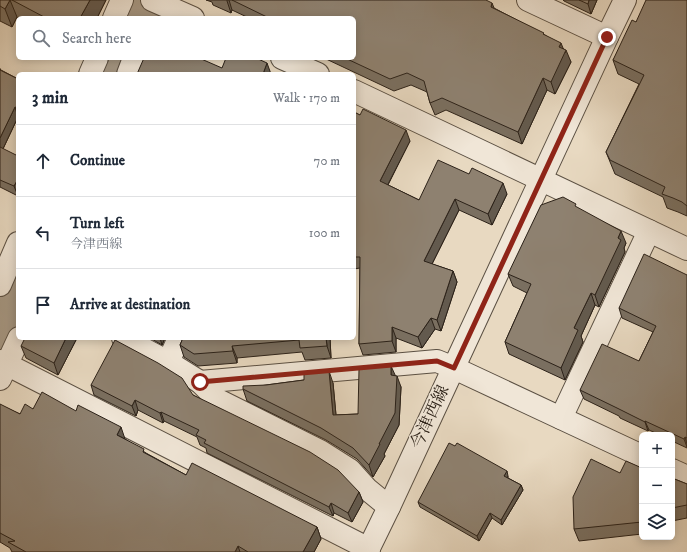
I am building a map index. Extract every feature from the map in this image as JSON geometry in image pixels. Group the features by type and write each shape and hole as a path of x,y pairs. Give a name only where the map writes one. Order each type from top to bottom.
{"street":[{"path":"115,16 122,0"},
{"path":"528,0 607,37"},
{"name":"今津西線","path":"368,551 625,0"},
{"path":"155,5 187,16"},
{"path":"91,72 96,60"},
{"path":"129,72 133,60"},
{"path":"286,60 310,72"},
{"path":"356,92 687,249"},
{"path":"562,418 649,231"},
{"path":"0,285 16,248"},
{"path":"18,340 2,368 368,551"},
{"path":"127,340 168,362 200,382 218,400 320,451 350,470 367,489 389,507"},
{"path":"168,362 178,340"},
{"path":"200,382 437,361 639,455"},
{"path":"675,471 687,477"}],"building":[{"path":"0,0 10,0 5,9 0,6"},
{"path":"12,0 90,0 81,16 42,16"},
{"path":"232,0 486,0 492,3 491,7 561,43 559,47 566,50 551,82 543,78 518,132 442,98 430,103 424,81 407,73 390,79 349,60 356,60 356,16 265,16"},
{"path":"579,0 589,0 588,4"},
{"path":"646,0 687,0 687,206 682,202 662,194 665,187 610,160 606,152 644,75 613,60 632,20 636,22"},
{"path":"143,60 204,60 222,68 225,60 260,60 267,63 264,72 138,72"},
{"path":"0,70 16,78 16,107 0,138"},
{"path":"363,109 406,130 380,181 419,200 438,160 469,174 472,168 503,183 488,214 455,199 424,261 453,271 437,320 431,318 418,337 392,327 392,341 359,344 360,257 356,257 356,113 360,115"},
{"path":"0,147 16,155 16,182 14,186 0,180"},
{"path":"563,197 576,204 575,206 621,231 618,238 621,240 595,295 591,293 574,328 578,330 561,368 505,342 531,284 508,274 541,205"},
{"path":"644,254 687,275 687,438 685,437 684,439 675,435 675,432 669,432 645,422 580,390 602,344 639,361 656,326 619,308"},
{"path":"24,340 65,340 54,363 21,346"},
{"path":"115,340 158,363 182,378 193,395 310,452 338,470 359,492 348,513 331,503 329,507 204,443 206,440 196,435 199,430 135,400 132,406 91,385"},
{"path":"182,340 299,340 232,346 233,351 194,354 180,345"},
{"path":"299,340 326,340 327,346 300,348"},
{"path":"391,366 391,375 397,376 395,413 369,465 353,448 321,428 243,389 243,386 266,385 304,380 304,374 329,371 333,415 358,414 359,369"},
{"path":"42,392 76,411 78,405 121,427 117,435 144,449 143,452 186,475 192,463 317,527 303,552 248,552 238,546 235,552 26,552 8,542 15,541 0,533 0,404 20,414 25,404 33,409"},
{"path":"449,443 455,446 457,443 507,471 504,476 521,485 501,520 490,513 477,536 418,502"},
{"path":"591,459 620,473 626,461 639,467 639,522 574,529 573,497"},
{"path":"675,479 687,484 687,505 675,507"}],"waterway":[{"path":"134,16 141,0"},
{"path":"110,72 115,60"},
{"path":"0,328 16,293"}],"route":[{"path":"200,382 437,361 454,368 607,37"}]}
